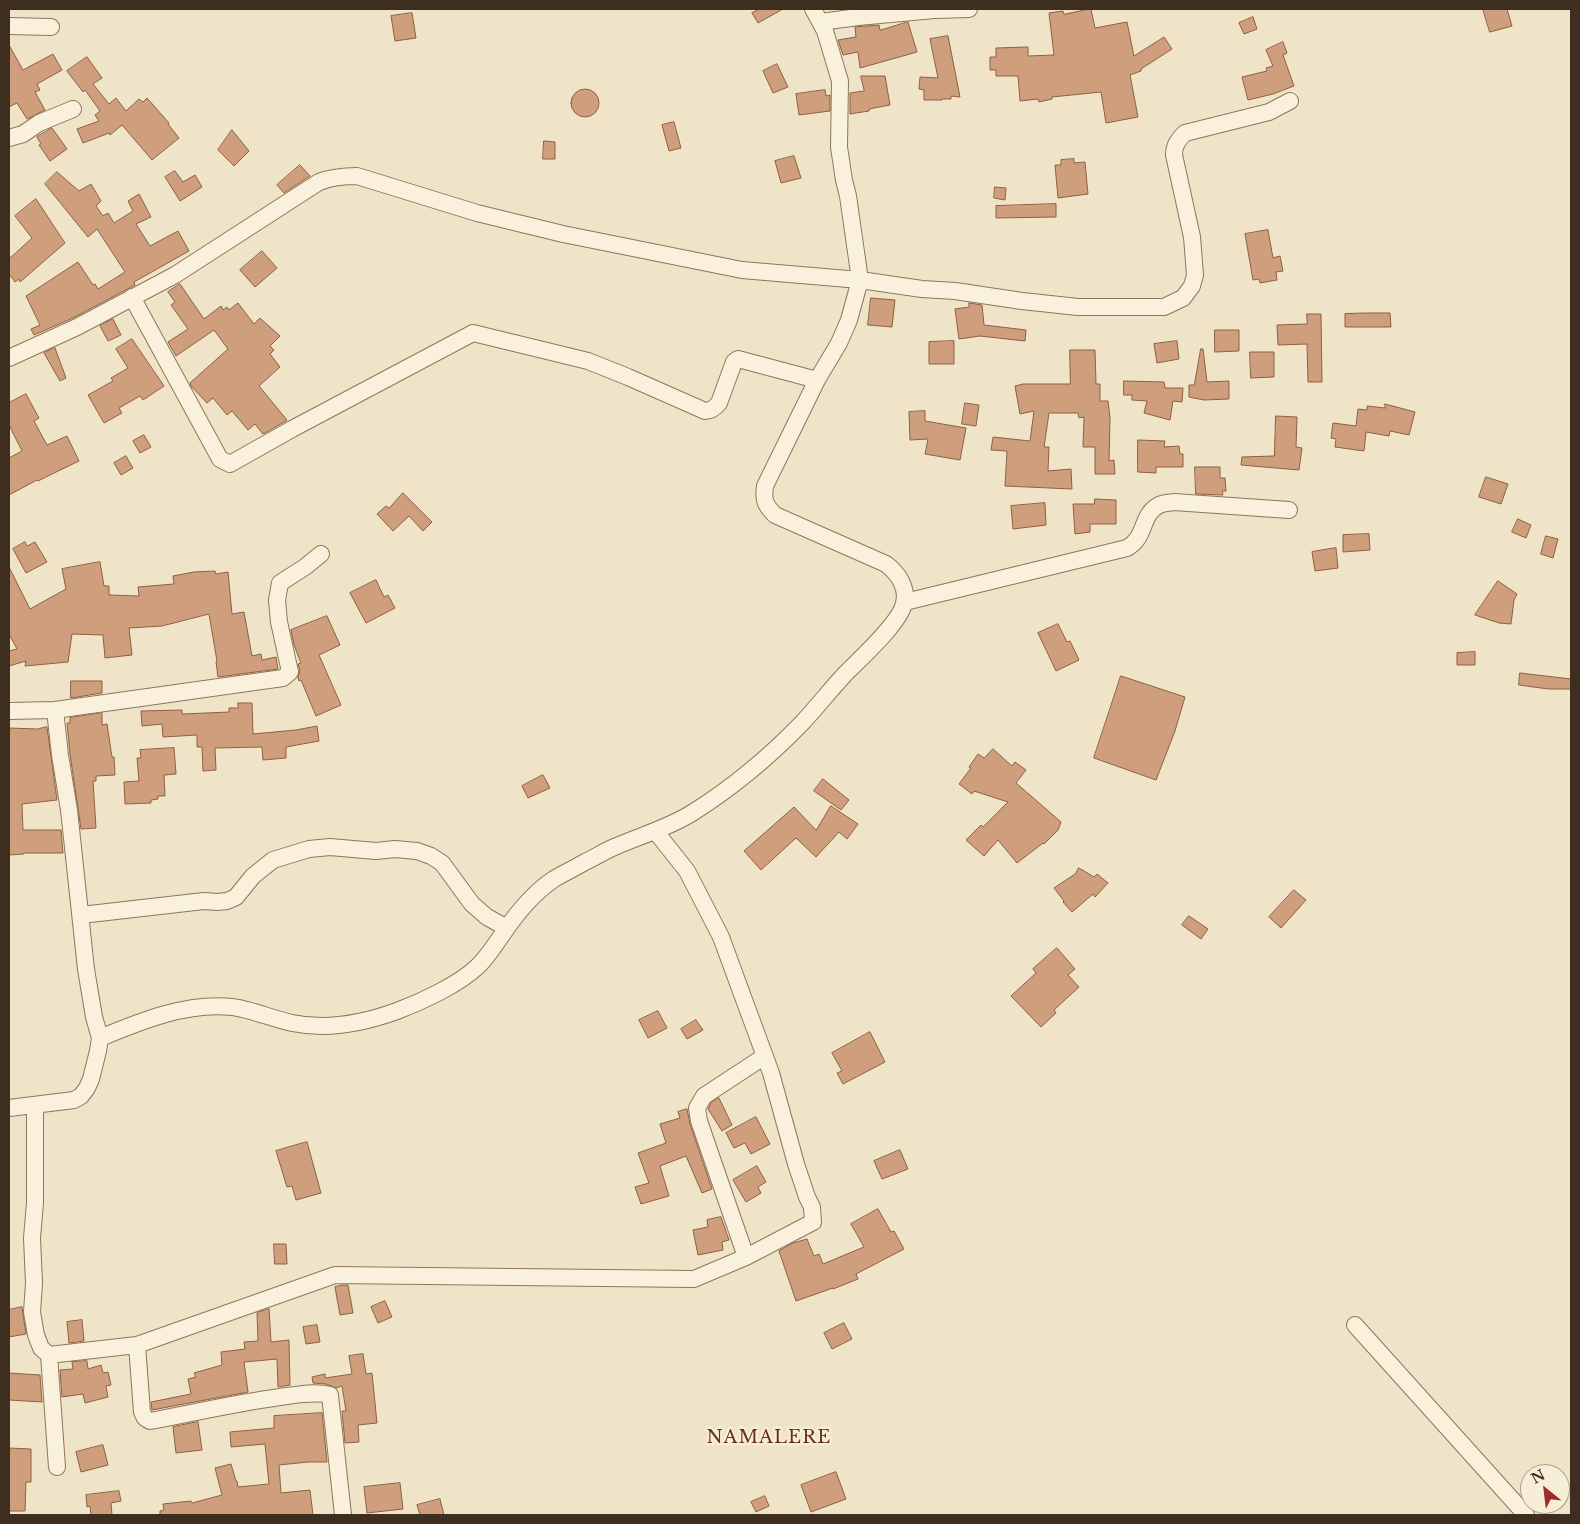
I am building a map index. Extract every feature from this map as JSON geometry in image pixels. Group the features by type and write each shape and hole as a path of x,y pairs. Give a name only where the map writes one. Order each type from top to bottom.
{"street":[{"path":"100,1038 131,1025 200,1006 234,1007 294,1023 328,1025 357,1022 396,1011 463,978 492,951 523,906 553,880 615,846 656,832 689,815 718,796 766,757 803,722 828,691 892,626 901,613 905,602 903,586 899,576 886,564 775,515 765,502 763,495 765,486 817,380 839,343 849,320 860,280 839,147 840,81 817,16 858,17 969,9"},
{"path":"9,26 52,27"},
{"path":"12,354 77,327 175,275 319,182 342,176 357,176 477,213 563,234 742,270 860,280 1022,301 1078,306 1164,307 1183,298 1192,286 1195,275 1192,237 1174,155 1177,141 1185,133 1269,112 1290,101"},
{"path":"9,138 23,134 38,123 73,109"},
{"path":"132,297 220,459 230,464 473,333 588,361 704,411 715,408 719,403 734,362 738,359 817,380"},
{"path":"905,602 1127,548 1140,537 1145,521 1151,511 1160,504 1174,502 1289,510"},
{"path":"9,711 55,710 283,678 290,672 279,622 277,600 280,583 321,554"},
{"path":"9,1108 74,1100 81,1096 87,1088 94,1070 100,1038 94,1017 86,969 69,810 55,710"},
{"path":"35,1105 35,1203 32,1238 34,1283 32,1312 36,1335 41,1348 50,1355 137,1345 335,1275 694,1279 746,1257 813,1222 812,1207 796,1164 771,1073 721,937 687,871 656,832"},
{"path":"81,915 204,901 227,902 236,897 253,876 273,860 309,849 330,847 376,851 394,849 416,851 431,856 442,863 472,904 487,917 507,928"},
{"path":"746,1257 699,1121 697,1108 704,1096 765,1056"},
{"path":"1355,1325 1526,1515"},
{"path":"137,1345 142,1412 145,1418 150,1421 258,1400 295,1395 330,1395 343,1515"},
{"path":"50,1355 57,1467"}],"building":[{"path":"760,9 783,9 758,23 752,13"},
{"path":"1091,9 1095,28 1127,22 1134,56 1164,37 1172,49 1141,69 1141,71 1130,75 1138,117 1106,123 1101,92 1052,97 1052,99 1039,102 1038,99 1020,101 1018,76 996,76 996,70 990,70 990,57 996,57 996,48 1028,47 1028,56 1054,55 1049,13 1063,11 1064,14"},
{"path":"1483,9 1507,9 1512,26 1490,32"},
{"path":"412,13 416,38 395,41 391,16"},
{"path":"1253,17 1257,29 1244,34 1239,23"},
{"path":"908,22 917,52 860,68 858,52 843,55 838,40 856,37 855,27 879,25 880,30"},
{"path":"948,36 960,97 951,96 951,99 924,100 924,90 919,89 920,77 938,78 930,39"},
{"path":"1283,42 1287,53 1283,55 1294,86 1273,94 1248,100 1242,77 1267,71 1266,68 1273,66 1266,50"},
{"path":"9,45 23,70 53,54 62,70 37,84 40,90 35,92 45,110 27,119 17,103 9,107"},
{"path":"87,57 102,78 93,84 109,104 116,98 126,111 139,99 143,102 147,98 169,123 179,138 152,160 122,125 110,135 109,133 83,143 77,129 99,121 95,115 100,111 85,90 83,92 67,71"},
{"path":"777,64 788,87 773,93 763,71"},
{"path":"861,76 885,76 890,105 850,114 850,93 864,91"},
{"path":"585,89 595,93 599,103 595,113 585,117 575,113 571,103 575,93"},
{"path":"825,90 826,96 830,95 830,111 799,115 796,94"},
{"path":"674,122 681,148 669,151 662,125"},
{"path":"52,128 67,149 50,161 39,145 41,144 37,137"},
{"path":"232,130 249,151 234,166 218,150"},
{"path":"544,141 555,142 555,159 543,159"},
{"path":"794,156 801,178 781,183 775,161"},
{"path":"1074,159 1074,163 1085,162 1088,194 1058,198 1055,165 1061,165 1061,160"},
{"path":"300,165 310,176 284,193 277,185"},
{"path":"175,171 183,182 195,175 202,187 180,201 165,177"},
{"path":"57,172 79,191 91,184 101,201 96,206 103,216 108,213 114,223 133,211 128,201 139,194 151,217 136,224 150,246 178,231 189,251 134,282 135,285 73,318 34,335 31,329 40,325 26,296 78,262 93,285 95,284 98,289 125,272 97,229 88,237 45,184"},
{"path":"995,187 1006,188 1005,200 994,198"},
{"path":"36,199 65,243 20,282 19,279 15,282 9,274 9,259 32,238 15,216"},
{"path":"1056,204 1056,217 996,218 996,206"},
{"path":"1268,230 1273,258 1280,256 1283,271 1276,272 1277,280 1260,283 1259,279 1253,280 1245,234"},
{"path":"262,251 277,268 255,287 240,270"},
{"path":"180,284 204,319 221,306 223,310 227,307 229,310 238,303 254,324 260,318 280,336 270,346 274,350 270,354 280,367 259,386 286,421 263,434 255,424 248,430 232,411 227,415 213,398 207,403 191,386 190,383 228,349 214,330 176,356 168,342 188,329 171,305 175,302 168,292"},
{"path":"871,298 895,300 892,327 868,325"},
{"path":"969,303 982,305 984,325 1026,330 1025,341 980,336 959,339 955,309 969,307"},
{"path":"1390,313 1391,327 1345,327 1345,314"},
{"path":"1307,314 1321,314 1322,382 1308,382 1307,344 1278,345 1277,325 1307,324"},
{"path":"113,319 121,335 108,341 100,326"},
{"path":"1215,330 1239,330 1239,351 1215,352"},
{"path":"132,339 164,386 143,400 140,396 119,408 122,413 104,423 88,395 113,381 111,378 128,368 116,349"},
{"path":"954,341 954,364 929,364 929,342"},
{"path":"1177,341 1179,359 1157,363 1154,344"},
{"path":"55,348 66,378 60,381 44,353"},
{"path":"1201,349 1203,349 1207,382 1229,381 1229,399 1204,400 1189,397 1189,385 1194,385"},
{"path":"1070,350 1095,350 1096,384 1100,384 1100,401 1108,401 1110,418 1109,461 1114,460 1115,474 1095,474 1095,447 1083,447 1084,417 1079,418 1078,413 1049,413 1044,447 1049,447 1048,471 1071,469 1072,489 1005,486 1007,451 991,450 993,437 1030,441 1034,411 1020,414 1015,386 1023,384 1070,384"},
{"path":"1250,352 1274,352 1274,377 1251,378"},
{"path":"1124,381 1164,382 1165,388 1183,388 1182,402 1173,401 1170,420 1144,413 1147,401 1132,400 1132,395 1124,395"},
{"path":"26,394 39,418 34,421 47,445 67,436 79,461 9,495 9,458 22,451 9,425 9,403"},
{"path":"965,403 979,405 976,426 962,424"},
{"path":"1385,404 1415,412 1409,435 1390,431 1389,436 1366,432 1364,451 1335,447 1336,439 1331,438 1333,423 1356,426 1358,409 1367,410 1367,406 1385,408"},
{"path":"925,411 925,421 966,428 960,460 925,454 928,439 910,440 909,412"},
{"path":"1276,416 1297,417 1296,447 1302,448 1299,470 1241,465 1242,457 1274,456"},
{"path":"144,435 151,447 140,453 133,441"},
{"path":"1138,440 1165,441 1164,447 1179,446 1180,454 1183,454 1183,467 1156,467 1156,473 1138,472"},
{"path":"126,456 133,468 121,475 114,463"},
{"path":"1195,467 1220,467 1220,478 1225,478 1226,491 1222,491 1223,495 1196,494"},
{"path":"1486,477 1508,484 1501,504 1479,497"},
{"path":"403,493 432,522 423,531 409,516 393,531 377,514 386,506 389,508"},
{"path":"1095,499 1116,500 1116,524 1090,524 1090,532 1075,534 1073,504 1094,504"},
{"path":"1045,503 1046,525 1013,529 1011,506"},
{"path":"1518,519 1531,525 1526,538 1512,532"},
{"path":"1369,534 1370,550 1343,552 1343,535"},
{"path":"1546,536 1558,539 1553,558 1541,554"},
{"path":"25,542 27,546 35,542 47,562 26,573 13,549"},
{"path":"1336,548 1338,568 1315,571 1312,552"},
{"path":"100,562 104,586 109,586 109,595 139,596 138,587 174,584 173,576 194,572 215,571 216,574 228,572 232,614 244,612 252,656 261,654 262,660 276,657 278,669 218,677 209,614 162,626 129,628 132,655 105,658 103,635 72,634 68,662 25,666 26,661 9,666 9,651 17,649 9,634 9,567 30,609 66,589 62,569"},
{"path":"376,580 384,597 388,595 395,608 366,623 350,593"},
{"path":"1498,581 1517,594 1514,600 1511,624 1499,623 1475,615"},
{"path":"327,616 340,645 319,655 341,705 316,716 301,680 299,681 298,678 300,670 298,664 301,663 291,630"},
{"path":"1058,624 1067,642 1070,641 1079,660 1056,671 1038,633"},
{"path":"1475,652 1475,665 1457,665 1457,653"},
{"path":"1520,673 1571,679 1571,689 1548,689 1519,685"},
{"path":"1121,676 1185,697 1175,731 1156,780 1094,758"},
{"path":"71,681 102,681 102,693 71,698"},
{"path":"238,703 252,703 253,734 317,726 319,741 286,747 286,758 263,760 262,747 215,748 216,770 203,771 202,747 197,747 197,735 163,737 162,724 142,726 141,711 182,710 182,714 229,712 229,708 238,708"},
{"path":"102,713 102,725 107,724 112,757 114,757 115,775 96,776 96,781 93,781 96,828 81,829 67,723 70,723 70,718"},
{"path":"47,727 57,800 22,804 23,830 61,830 63,853 9,855 9,728 37,729"},
{"path":"174,748 176,774 164,775 165,796 158,796 158,799 151,800 151,803 125,804 124,782 139,781 137,758 141,758 140,750"},
{"path":"993,749 1012,766 1015,762 1026,770 1016,783 1061,822 1058,830 1044,844 1017,863 998,840 984,856 966,840 981,825 983,827 1008,802 974,791 972,794 959,784 971,768 969,767 978,754 984,758"},
{"path":"543,775 550,788 528,798 522,786"},
{"path":"823,779 849,800 841,810 814,791"},
{"path":"831,806 858,824 847,839 839,832 816,857 796,838 761,870 744,851 794,807 816,830"},
{"path":"1079,868 1094,877 1097,874 1108,883 1095,897 1093,894 1072,912 1054,888 1075,874"},
{"path":"1294,890 1306,900 1281,928 1269,917"},
{"path":"1189,916 1208,929 1201,939 1182,925"},
{"path":"1057,948 1075,969 1068,975 1079,987 1054,1010 1056,1013 1041,1027 1011,996 1036,973 1033,969"},
{"path":"658,1011 667,1028 648,1038 639,1020"},
{"path":"696,1020 703,1030 687,1039 681,1029"},
{"path":"870,1032 885,1062 843,1084 837,1073 842,1071 832,1053"},
{"path":"719,1098 732,1125 722,1131 708,1109 711,1103"},
{"path":"687,1109 690,1124 712,1189 702,1193 686,1156 660,1166 669,1196 641,1204 635,1187 649,1183 638,1153 666,1143 660,1124 680,1118 678,1112"},
{"path":"756,1117 770,1144 751,1154 745,1143 734,1148 726,1133"},
{"path":"307,1142 321,1193 296,1200 292,1186 287,1187 276,1151"},
{"path":"900,1150 908,1169 882,1179 874,1161"},
{"path":"757,1166 766,1182 758,1187 761,1193 746,1202 733,1180"},
{"path":"878,1209 891,1232 894,1231 904,1249 856,1274 858,1279 796,1301 779,1251 793,1243 807,1239 814,1256 819,1254 823,1264 864,1247 851,1224"},
{"path":"721,1217 729,1240 722,1242 723,1250 698,1255 693,1230 708,1227 707,1220"},
{"path":"274,1244 286,1244 287,1264 275,1264"},
{"path":"348,1285 353,1313 340,1315 335,1287"},
{"path":"385,1301 392,1317 378,1323 371,1307"},
{"path":"22,1307 26,1334 9,1337 9,1310"},
{"path":"269,1309 271,1342 289,1340 290,1385 278,1387 277,1359 244,1362 248,1392 152,1410 151,1402 191,1394 188,1379 196,1377 194,1373 222,1365 221,1352 245,1349 244,1342 258,1341 257,1313"},
{"path":"82,1320 84,1341 69,1343 67,1322"},
{"path":"844,1323 852,1339 832,1349 824,1333"},
{"path":"317,1325 320,1342 306,1344 303,1327"},
{"path":"363,1354 366,1374 372,1373 377,1423 358,1425 359,1442 345,1443 342,1411 346,1411 342,1386 336,1388 326,1384 313,1383 312,1377 325,1374 325,1378 352,1374 349,1356"},
{"path":"87,1361 88,1369 101,1365 103,1373 108,1372 111,1385 106,1386 108,1397 85,1403 83,1394 62,1397 60,1370 73,1369 72,1362"},
{"path":"9,1373 40,1375 42,1402 9,1400"},
{"path":"322,1413 327,1462 279,1465 281,1493 310,1490 313,1515 160,1515 160,1511 164,1510 163,1504 191,1501 192,1503 222,1495 215,1468 231,1464 238,1487 269,1484 265,1444 231,1447 230,1432 274,1428 274,1416"},
{"path":"198,1422 202,1450 176,1453 173,1427"},
{"path":"103,1445 108,1465 81,1472 76,1452"},
{"path":"9,1448 31,1449 31,1482 26,1482 25,1511 9,1511"},
{"path":"836,1472 846,1499 811,1512 801,1485"},
{"path":"400,1483 403,1509 367,1513 364,1487"},
{"path":"119,1491 121,1501 111,1503 112,1515 91,1515 90,1506 87,1507 86,1495"},
{"path":"765,1496 769,1506 756,1512 751,1502"},
{"path":"440,1499 444,1515 420,1515 417,1505"}],"district":[{"name":"NAMALERE","path":"769,1438"}]}
